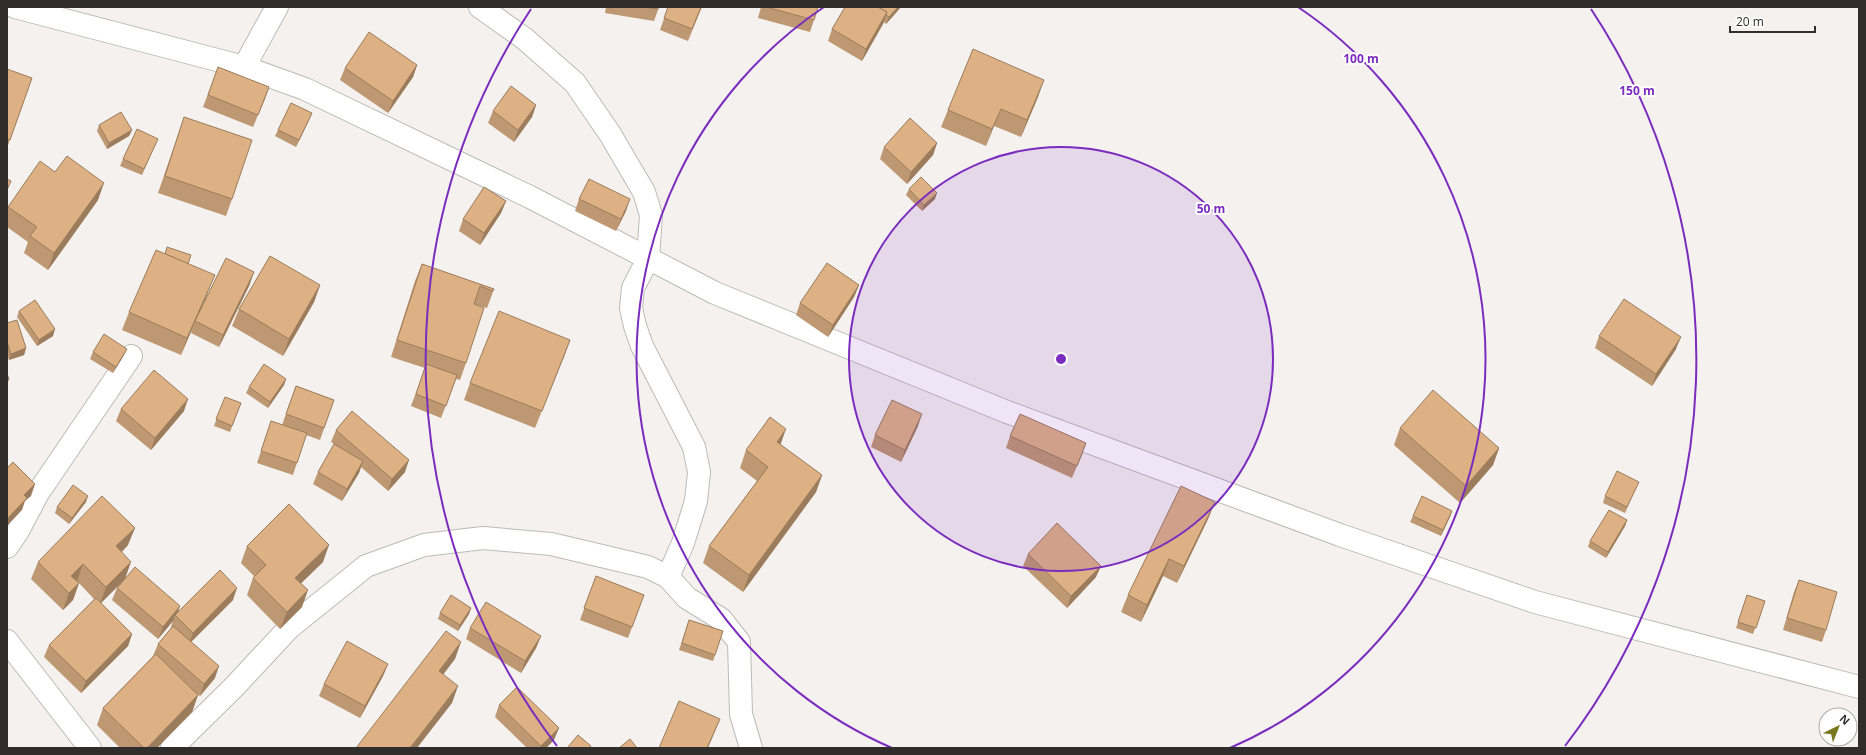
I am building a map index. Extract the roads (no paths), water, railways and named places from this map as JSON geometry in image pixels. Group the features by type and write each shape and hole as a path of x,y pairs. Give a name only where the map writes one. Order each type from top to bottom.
{"street":[{"path":"15,7 244,66 305,89 530,197 715,293 1000,409 1340,535 1535,602 1859,687"},
{"path":"244,66 277,7"},
{"path":"480,7 525,38 575,83 610,134 644,192 651,215 648,259 633,288 630,308 642,346 694,447 699,472 696,501 683,543 668,577"},
{"path":"7,547 18,531 38,493 131,356"},
{"path":"172,748 234,687 289,628 366,566 424,545 484,538 551,544 648,567 668,577 687,598 721,619 739,642 740,714 751,748"},
{"path":"7,641 90,748"}]}
